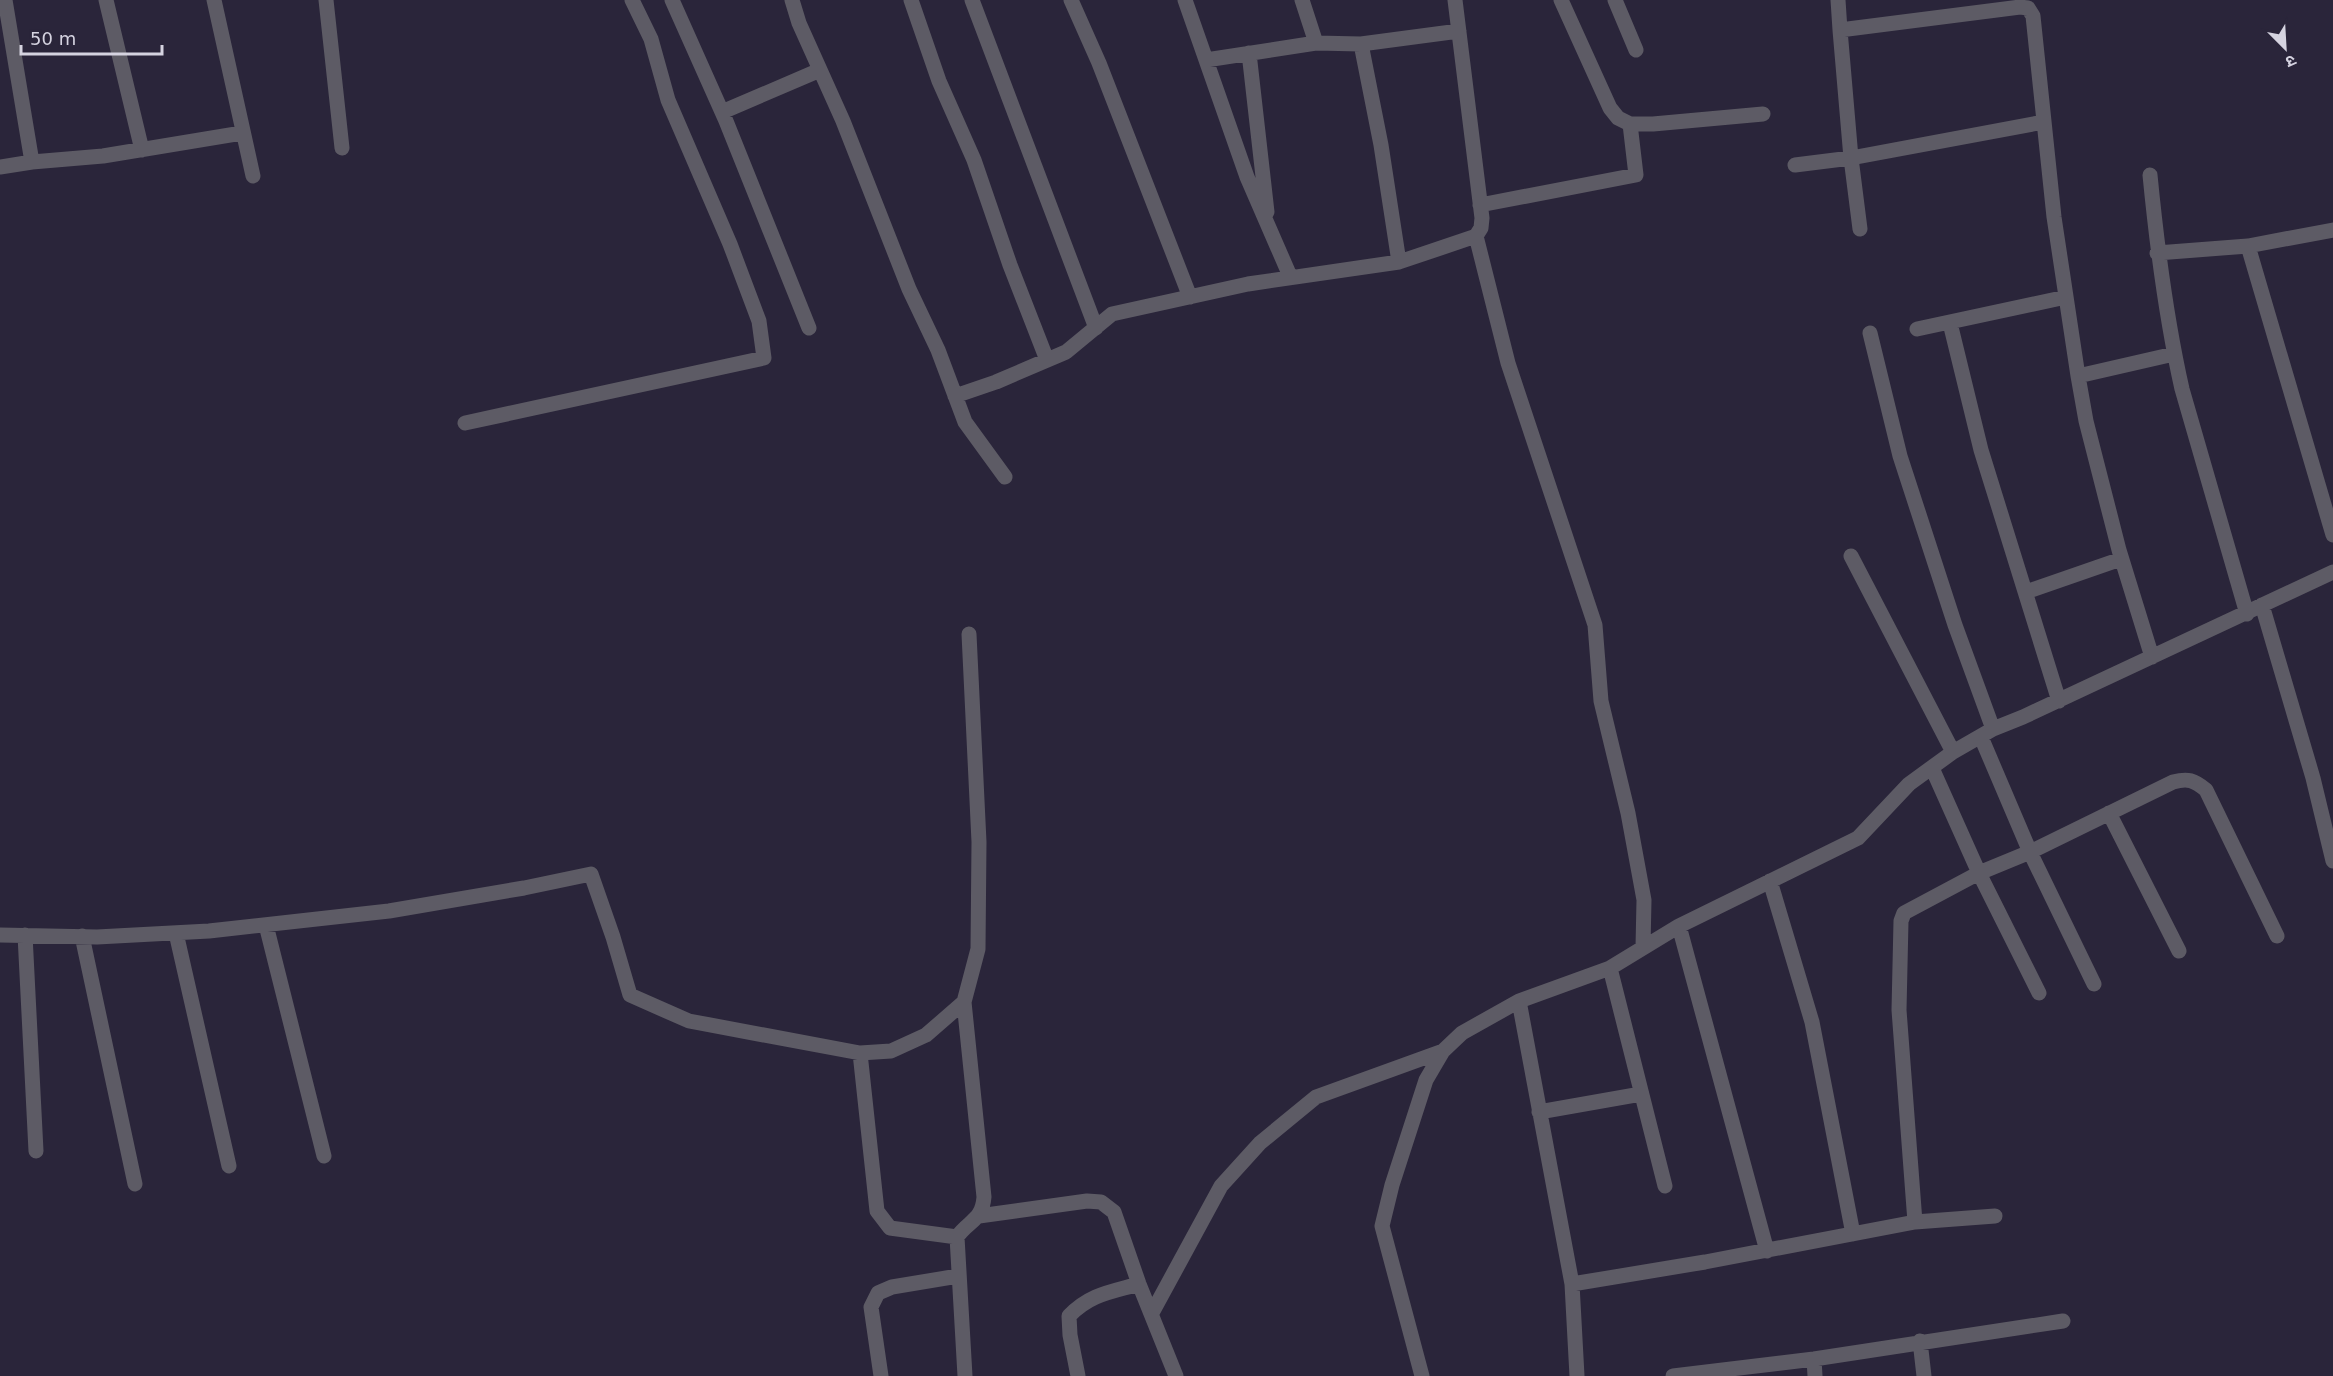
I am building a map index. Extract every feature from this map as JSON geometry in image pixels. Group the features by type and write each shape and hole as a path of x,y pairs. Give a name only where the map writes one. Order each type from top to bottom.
{"street":[{"path":"5,0 32,162"},
{"path":"106,0 142,150"},
{"path":"213,0 253,176"},
{"path":"326,0 342,148"},
{"path":"465,423 764,358 759,321 730,244 668,100 651,39 632,0"},
{"path":"672,0 722,112 808,328"},
{"path":"792,0 799,22 843,121 909,289 938,350 965,422 1005,477"},
{"path":"911,0 939,81 975,160 1010,265 1047,360"},
{"path":"972,0 1096,328"},
{"path":"1071,0 1099,63 1190,297"},
{"path":"1185,0 1247,177 1290,276"},
{"path":"1302,0 1317,43"},
{"path":"955,396 996,382 1066,352 1112,314 1290,276 1399,262 1476,237 1481,228 1480,205 1455,0"},
{"path":"1561,0 1610,108 1618,118 1630,124 1653,124 1763,114"},
{"path":"1615,0 1636,50"},
{"path":"1838,0 1851,158 1860,229"},
{"path":"1840,30 2020,7 2028,8 2032,15 2066,297 2086,420 2121,559 2152,657"},
{"path":"1206,60 1317,43 1361,44 1459,31"},
{"path":"1361,44 1381,145 1399,262"},
{"path":"1249,52 1269,227"},
{"path":"722,112 820,70"},
{"path":"1795,165 1851,158 2044,122"},
{"path":"1480,205 1636,175 1630,124"},
{"path":"0,167 103,156 242,133"},
{"path":"2150,175 2157,253 2174,354 2247,614"},
{"path":"2157,253 2248,246 2333,230"},
{"path":"1476,237 1508,363 1595,625 1601,701 1628,813 1644,900 1643,947"},
{"path":"2248,246 2333,535"},
{"path":"1917,329 2066,297"},
{"path":"1950,323 1981,450 2059,701"},
{"path":"1870,333 1900,456 1955,625 1987,733 2030,852 2094,984"},
{"path":"2078,376 2174,354"},
{"path":"1851,555 1953,752"},
{"path":"2026,592 2121,559"},
{"path":"1422,1376 1382,1226 1392,1185 1426,1080 1443,1051 1462,1034 1519,1001 1610,968 1679,926 1858,838 1910,784 1953,752 1987,733 2333,572"},
{"path":"2262,605 2313,778 2333,861"},
{"path":"965,1376 957,1237 979,1216 983,1209 984,1197 964,1002 978,949 978,831 969,634"},
{"path":"1932,768 1979,873 2039,993"},
{"path":"1915,1222 1899,1010 1901,921 1904,913 1979,873 2030,852 2173,782 2185,779 2195,780 2206,790 2277,936"},
{"path":"2109,813 2179,951"},
{"path":"0,935 82,936 176,933 266,925 389,910 524,888 591,874 630,995 689,1021 860,1053 891,1051 926,1035 964,1002"},
{"path":"1770,881 1812,1022 1853,1234"},
{"path":"266,925 324,1156"},
{"path":"1679,926 1767,1251"},
{"path":"176,933 230,1166"},
{"path":"25,935 36,1151"},
{"path":"82,936 135,1184"},
{"path":"1610,968 1665,1186"},
{"path":"1519,1001 1572,1284 1577,1376"},
{"path":"1152,1313 1221,1186 1260,1143 1316,1097 1443,1051"},
{"path":"860,1053 877,1211 890,1228 957,1237"},
{"path":"1539,1112 1641,1094"},
{"path":"979,1216 1086,1201 1101,1202 1114,1212 1139,1284 1176,1376"},
{"path":"1572,1284 1767,1251 1915,1222 1995,1216"},
{"path":"881,1376 871,1307 878,1293 892,1287 958,1276"},
{"path":"1077,1376 1070,1335 1070,1316 1081,1304 1093,1297 1139,1284"},
{"path":"1673,1376 1814,1359 1920,1341 2063,1321"},
{"path":"1920,1341 1924,1376"},
{"path":"1814,1359 1815,1376"}]}
